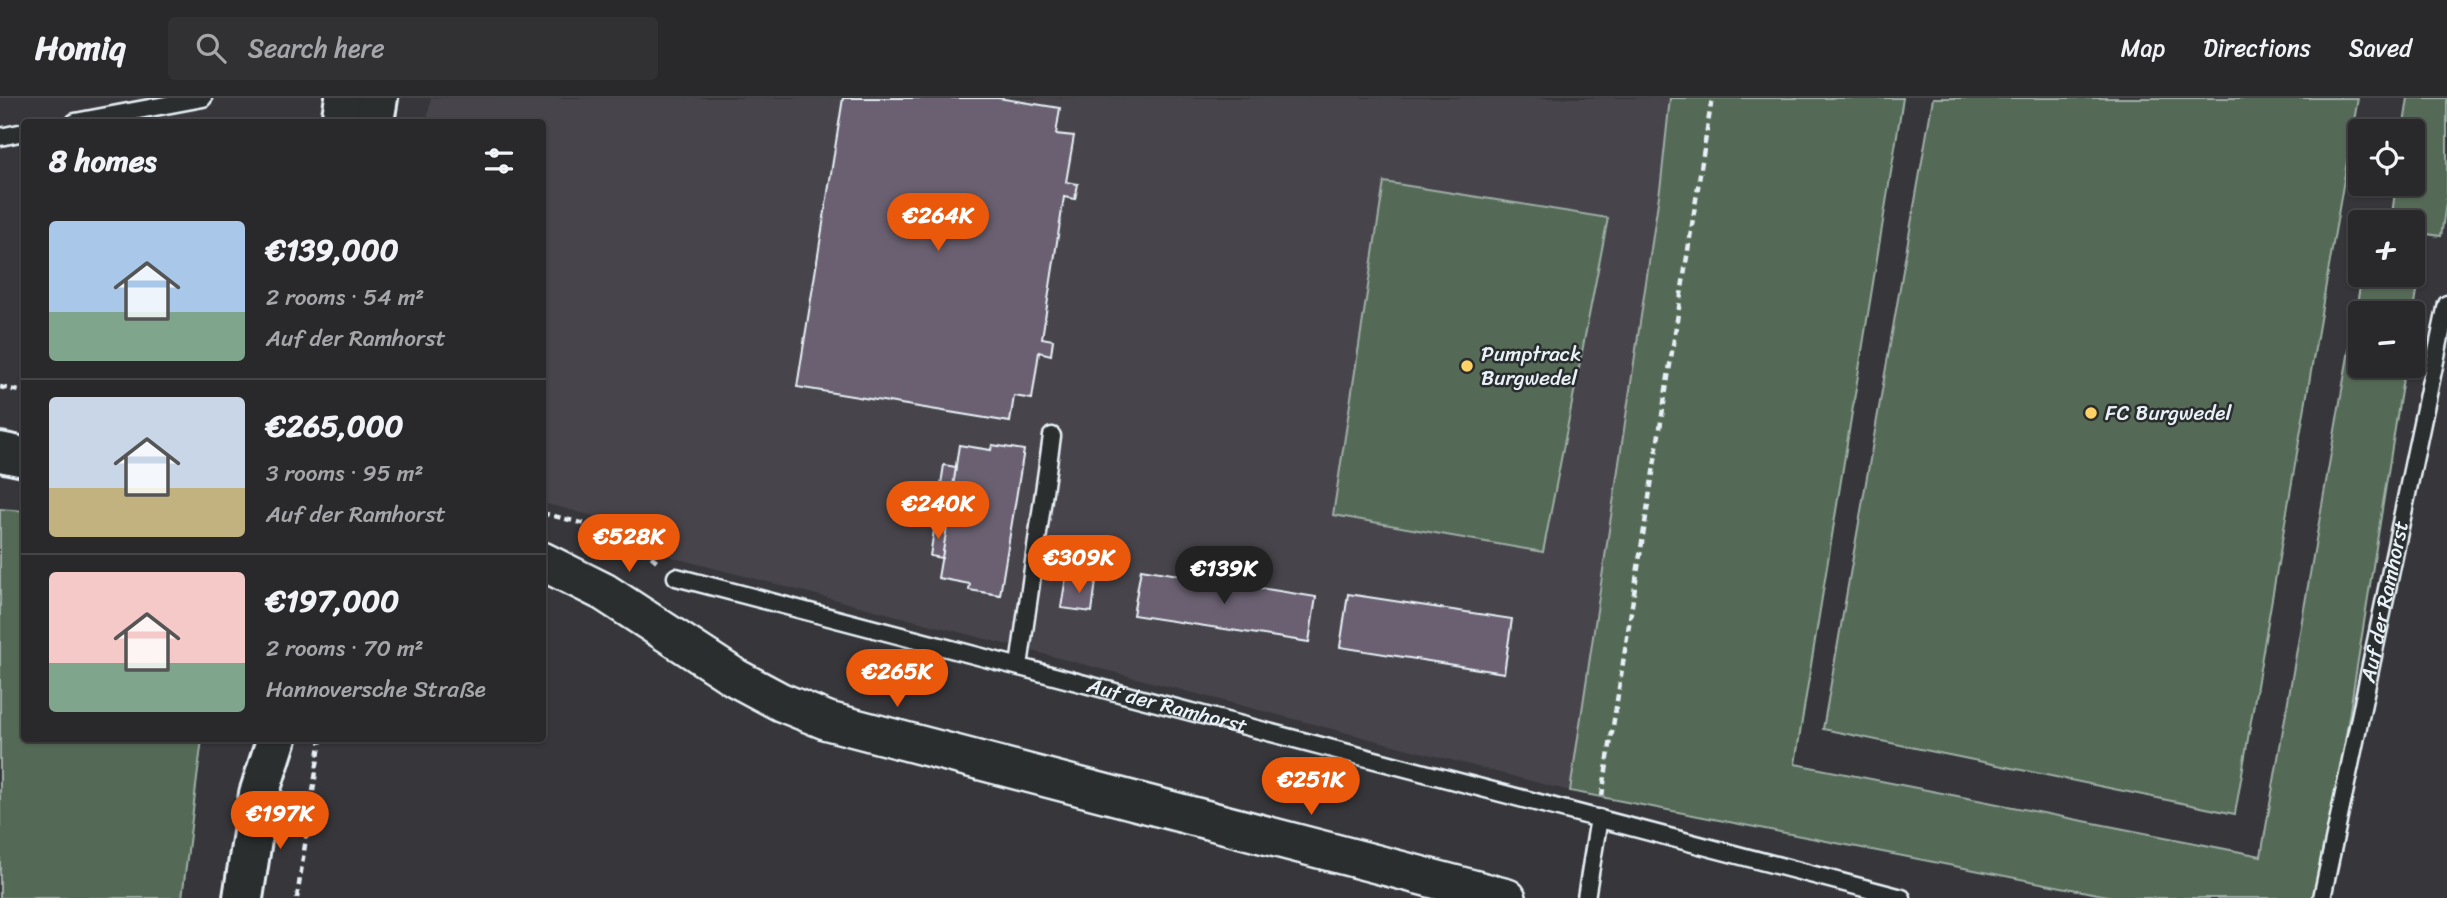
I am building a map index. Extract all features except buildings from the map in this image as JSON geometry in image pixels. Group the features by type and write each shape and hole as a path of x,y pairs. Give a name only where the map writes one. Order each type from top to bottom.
{"main road":[{"path":"342,119 345,98"},
{"path":"374,119 378,98"},
{"path":"0,452 21,456"},
{"path":"249,742 259,794"},
{"path":"243,898 259,794 276,742"}],"street":[{"path":"546,563 604,592 736,678 781,702 828,720 1507,898"}],"lane":[{"path":"91,119 203,98"},
{"path":"0,137 21,133"},
{"name":"Auf der Ramhorst","path":"2322,898 2447,304"},
{"path":"1019,666 1052,436"},
{"name":"Auf der Ramhorst","path":"676,577 1902,898"},
{"path":"1586,898 1599,818"}],"path":[{"path":"1599,818 1712,98"},
{"path":"0,387 21,391"},
{"path":"546,514 625,534 676,577"},
{"path":"297,898 320,742"}],"shaded area":[{"path":"431,98 1681,98 1570,791 671,557 648,536 621,523 546,504 546,119 428,119"}],"green space":[{"path":"1670,98 1903,98 1795,764 2261,856 2348,356 2348,378 2403,378 2320,898 2118,898 1570,791 1661,182"},
{"name":"FC Burgwedel","path":"1933,98 2358,98 2354,119 2348,119 2348,156 2235,814 1823,729"},
{"path":"2408,98 2447,98 2447,197 2441,236 2425,234 2425,210 2393,210 2394,196 2425,196 2425,119 2405,119"},
{"name":"Pumptrack Burgwedel","path":"1384,182 1608,218 1543,552 1333,515"},
{"path":"2360,287 2418,287 2415,301 2357,301"},
{"path":"0,509 21,511 21,742 202,742 182,898 0,898"}],"place":[{"name":"Pumptrack Burgwedel","path":"1467,366"},
{"name":"FC Burgwedel","path":"2091,413"}]}
